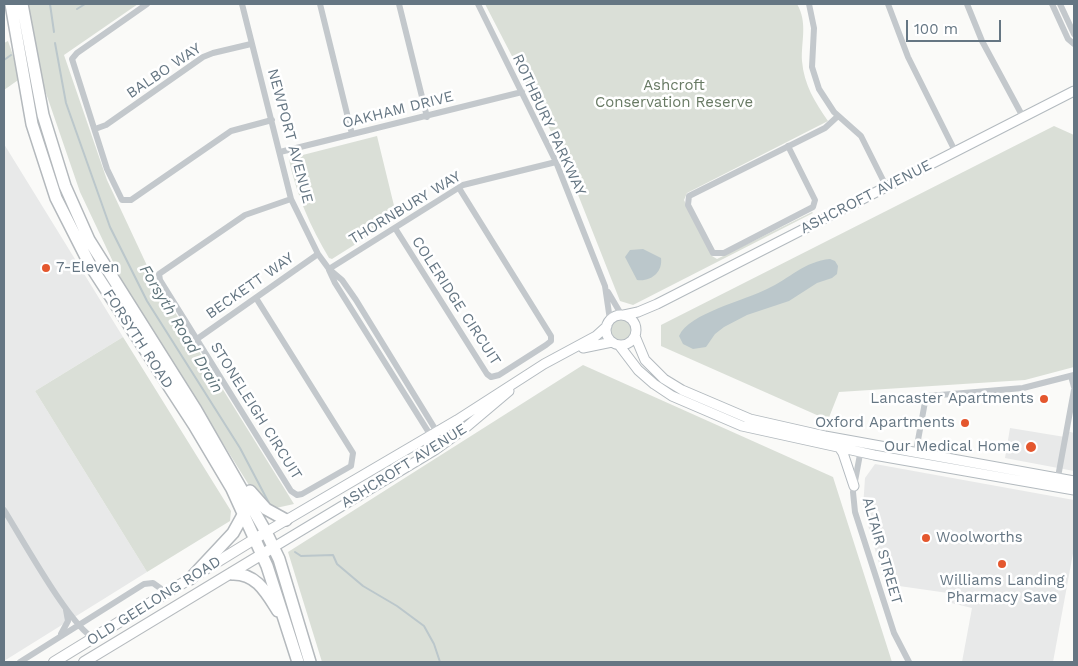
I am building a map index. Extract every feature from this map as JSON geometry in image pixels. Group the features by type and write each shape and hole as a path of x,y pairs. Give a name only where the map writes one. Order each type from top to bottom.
{"highway":[{"name":"FORSYTH ROAD","path":"10,4 32,124 56,198 90,265 194,425 232,489 262,554 298,662"},
{"name":"FORSYTH ROAD","path":"22,4 38,91 57,166 89,240 227,462 274,547 310,662"},
{"path":"25,86 38,91"},
{"path":"50,180 57,166"},
{"path":"227,462 257,500 271,512 286,520"},
{"path":"190,579 233,533 244,515"},
{"path":"232,574 248,575 258,583 287,625"}],"main road":[{"name":"ASHCROFT AVENUE","path":"623,314 638,312 658,304 955,151 1073,94"},
{"name":"ASHCROFT AVENUE","path":"636,327 658,304"},
{"path":"1074,481 916,451 861,447 839,447 751,429 672,396 646,378 606,333 608,323 623,314 632,319 636,327 635,336 642,355 649,366 664,379 682,390 757,421 861,447 1074,490"},
{"name":"ASHCROFT AVENUE","path":"266,532 434,434 526,376 596,336 608,323"},
{"path":"615,343 628,343 635,336"},
{"name":"ASHCROFT AVENUE","path":"571,350 615,343"},
{"name":"ASHCROFT AVENUE","path":"274,547 453,437 526,376"},
{"path":"434,434 440,440 453,437"},
{"path":"839,447 854,486"},
{"name":"OLD GEELONG ROAD","path":"54,662 266,532"},
{"name":"OLD GEELONG ROAD","path":"84,662 274,547"}],"street":[{"path":"147,4 73,57 73,66 107,169 120,198 127,202 231,131 272,120"},
{"name":"NEWPORT AVENUE","path":"242,4 291,199 309,240 329,269 342,280 353,302 434,434"},
{"path":"320,4 352,134"},
{"path":"399,4 427,117"},
{"name":"ROTHBURY PARKWAY","path":"478,4 556,162 605,286 623,314"},
{"path":"808,4 814,28 812,59 814,74 822,95 838,116 861,136 886,186"},
{"path":"888,4 908,57 955,151"},
{"path":"967,4 982,40 1023,117"},
{"path":"1052,4 1068,40 1074,44"},
{"path":"1060,4 1074,34"},
{"name":"BALBO WAY","path":"94,129 106,125 204,57 212,53 252,44"},
{"name":"OAKHAM DRIVE","path":"280,152 522,92"},
{"path":"788,146 814,198 813,207 724,253 713,253 688,205 689,196 788,146 825,128 838,116"},
{"name":"THORNBURY WAY","path":"329,269 468,183 556,162"},
{"name":"COLERIDGE CIRCUIT","path":"394,228 487,374 492,377 499,375 546,345 551,341 551,336 459,188"},
{"name":"STONELEIGH CIRCUIT","path":"256,298 353,453 351,466 302,494 294,494 160,280 161,272 245,215 291,199"},
{"name":"BECKETT WAY","path":"196,339 318,254"},
{"name":"ROTHBURY PARKWAY","path":"605,286 608,323"},
{"path":"916,451 925,402 930,395 1024,388 1073,375 1074,389 1058,477"},
{"name":"ALTAIR STREET","path":"861,447 854,486 857,518 894,633 909,662"},
{"path":"4,510 66,610 94,638"},
{"path":"20,662 144,584 153,583 167,593"},
{"path":"58,638 66,628 66,610"}],"shaded area":[{"path":"4,144 123,337 35,391 147,572 4,661"},
{"path":"643,249 661,258 661,263 658,272 651,278 637,280 625,257 630,250"},
{"path":"830,259 835,261 838,266 837,274 832,278 817,283 789,301 747,315 724,327 715,334 706,347 693,349 683,344 679,336 685,328 706,314 767,289 813,263"},
{"name":"Our Medical Home","path":"1010,428 1065,437 1067,431 1074,433 1074,471 1005,458"},
{"path":"875,464 1074,500 1074,548 1053,662 962,662 972,608 947,602 948,593 885,584 863,508 865,478"}],"green space":[{"path":"26,4 138,4 64,55 107,180 150,272 294,504 276,508 257,498 123,283 80,192 37,67"},
{"name":"Ashcroft Conservation Reserve","path":"485,4 797,4 803,25 802,61 805,78 815,100 828,121 687,193 684,200 712,256 717,259 813,213 633,305 620,301 560,149"},
{"path":"8,41 21,78 4,90 4,43"},
{"path":"1054,126 1074,135 1074,367 1025,380 839,392 828,420 661,346 661,325"},
{"path":"377,136 397,218 332,259 329,258 305,210 289,160"},
{"path":"621,320 628,323 631,330 628,337 621,340 614,337 611,330 614,323"},
{"path":"123,337 231,511 230,521 147,572 35,391"},
{"path":"583,365 833,477 892,662 322,662 288,552"}],"waterway":[{"name":"Forsyth Road Drain","path":"50,4 54,32"},
{"path":"77,9 85,4"},
{"name":"Forsyth Road Drain","path":"55,43 66,103 110,227 147,301 240,448 270,505"},
{"path":"4,60 11,55"},
{"name":"Forsyth Road Drain","path":"295,552 301,556 333,555 337,564 363,586 397,606 424,626 434,644 440,662"}],"place":[{"name":"7-Eleven","path":"46,268"},
{"name":"Lancaster Apartments","path":"1044,399"},
{"name":"Oxford Apartments","path":"965,423"},
{"name":"Our Medical Home","path":"1031,447"},
{"name":"Woolworths","path":"926,538"},
{"name":"Williams Landing Pharmacy Save","path":"1002,564"}]}
